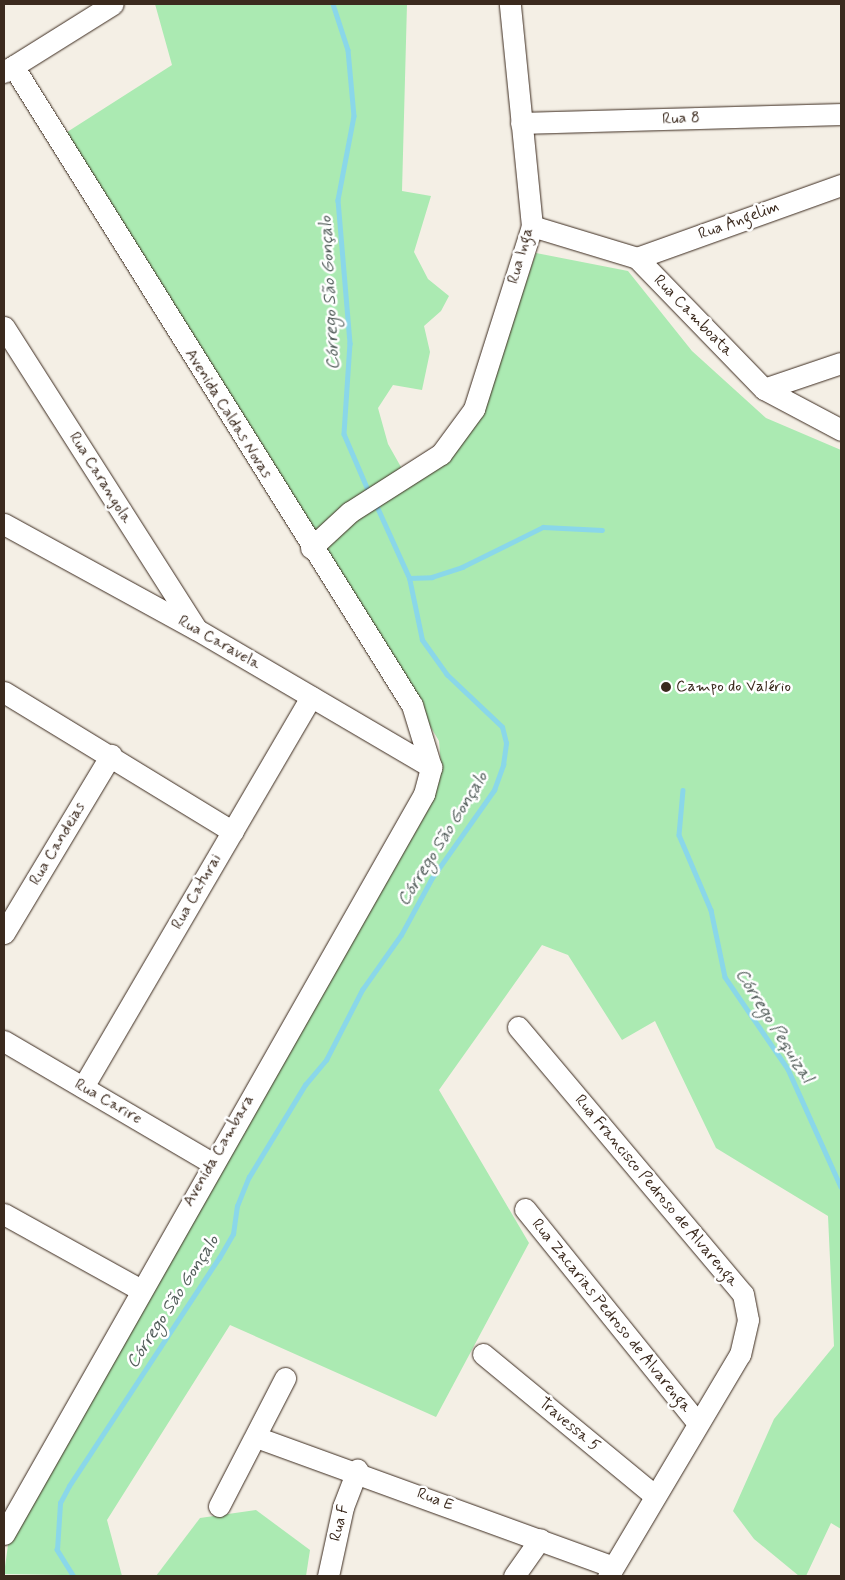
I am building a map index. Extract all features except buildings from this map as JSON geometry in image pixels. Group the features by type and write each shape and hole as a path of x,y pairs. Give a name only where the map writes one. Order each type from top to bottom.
{"street":[{"path":"8,69 113,4"},
{"name":"Rua Inga","path":"310,548 350,512 407,473 441,454 474,409 532,226 520,123 510,4"},
{"name":"Avenida Caldas Novas","path":"8,69 310,548 412,705 431,767"},
{"name":"Rua 8","path":"520,123 841,114"},
{"name":"Rua Angelim","path":"637,258 841,185"},
{"name":"Rua Camboata","path":"532,226 637,258 764,389 841,430"},
{"name":"Rua Carangola","path":"4,327 196,629"},
{"path":"764,389 841,363"},
{"name":"Rua Caravela","path":"4,524 196,629 431,767"},
{"path":"4,692 112,754 232,832"},
{"name":"Rua Caturai","path":"84,1087 311,697"},
{"name":"Rua Candeias","path":"4,933 112,754"},
{"name":"Avenida Cambara","path":"4,1534 212,1163 424,794 431,767"},
{"name":"Rua Francisco Pedroso de Alvarenga","path":"518,1027 743,1294 748,1320 740,1354 697,1422 610,1572"},
{"name":"Rua Carire","path":"4,1041 212,1163"},
{"name":"Rua Zacarias Pedroso de Alvarenga","path":"525,1209 697,1422"},
{"path":"4,1214 141,1290"},
{"name":"Travessa 5","path":"484,1354 655,1496"},
{"path":"219,1506 285,1378"},
{"name":"Rua E","path":"256,1437 357,1470 540,1539 610,1572"},
{"name":"Rua F","path":"328,1576 343,1506 357,1470"},
{"path":"514,1576 540,1539"}],"green space":[{"path":"155,4 407,4 402,191 431,196 414,252 428,279 449,296 441,311 424,326 430,352 422,390 393,385 378,408 388,444 410,483 499,361 536,253 628,271 692,351 766,418 841,450 841,1529 831,1523 806,1576 799,1576 754,1539 733,1511 774,1419 834,1346 828,1216 716,1148 655,1021 622,1040 568,955 542,945 439,1090 529,1243 436,1417 230,1325 107,1520 122,1576 4,1574 8,1545 432,803 441,766 439,741 266,451 64,134 172,65"},
{"path":"256,1510 310,1550 306,1576 156,1576 200,1518"}],"waterway":[{"name":"Córrego São Gonçalo","path":"333,4 348,50 354,116 338,200 350,343 344,434 369,492"},
{"name":"Córrego São Gonçalo","path":"73,1576 57,1550 60,1503 69,1486 219,1258 233,1234 237,1206 249,1177 305,1085 326,1060 362,990 401,935 432,878 494,790 503,765 506,743 502,727 447,675 422,640 409,578 375,503"},
{"name":"Córrego Pequizal","path":"409,578 432,577 462,567 543,527 602,530"},
{"name":"Córrego Pequizal","path":"683,790 679,835 711,910 725,977 788,1069 841,1187"}],"place":[{"name":"Campo do Valério","path":"666,687"}]}
